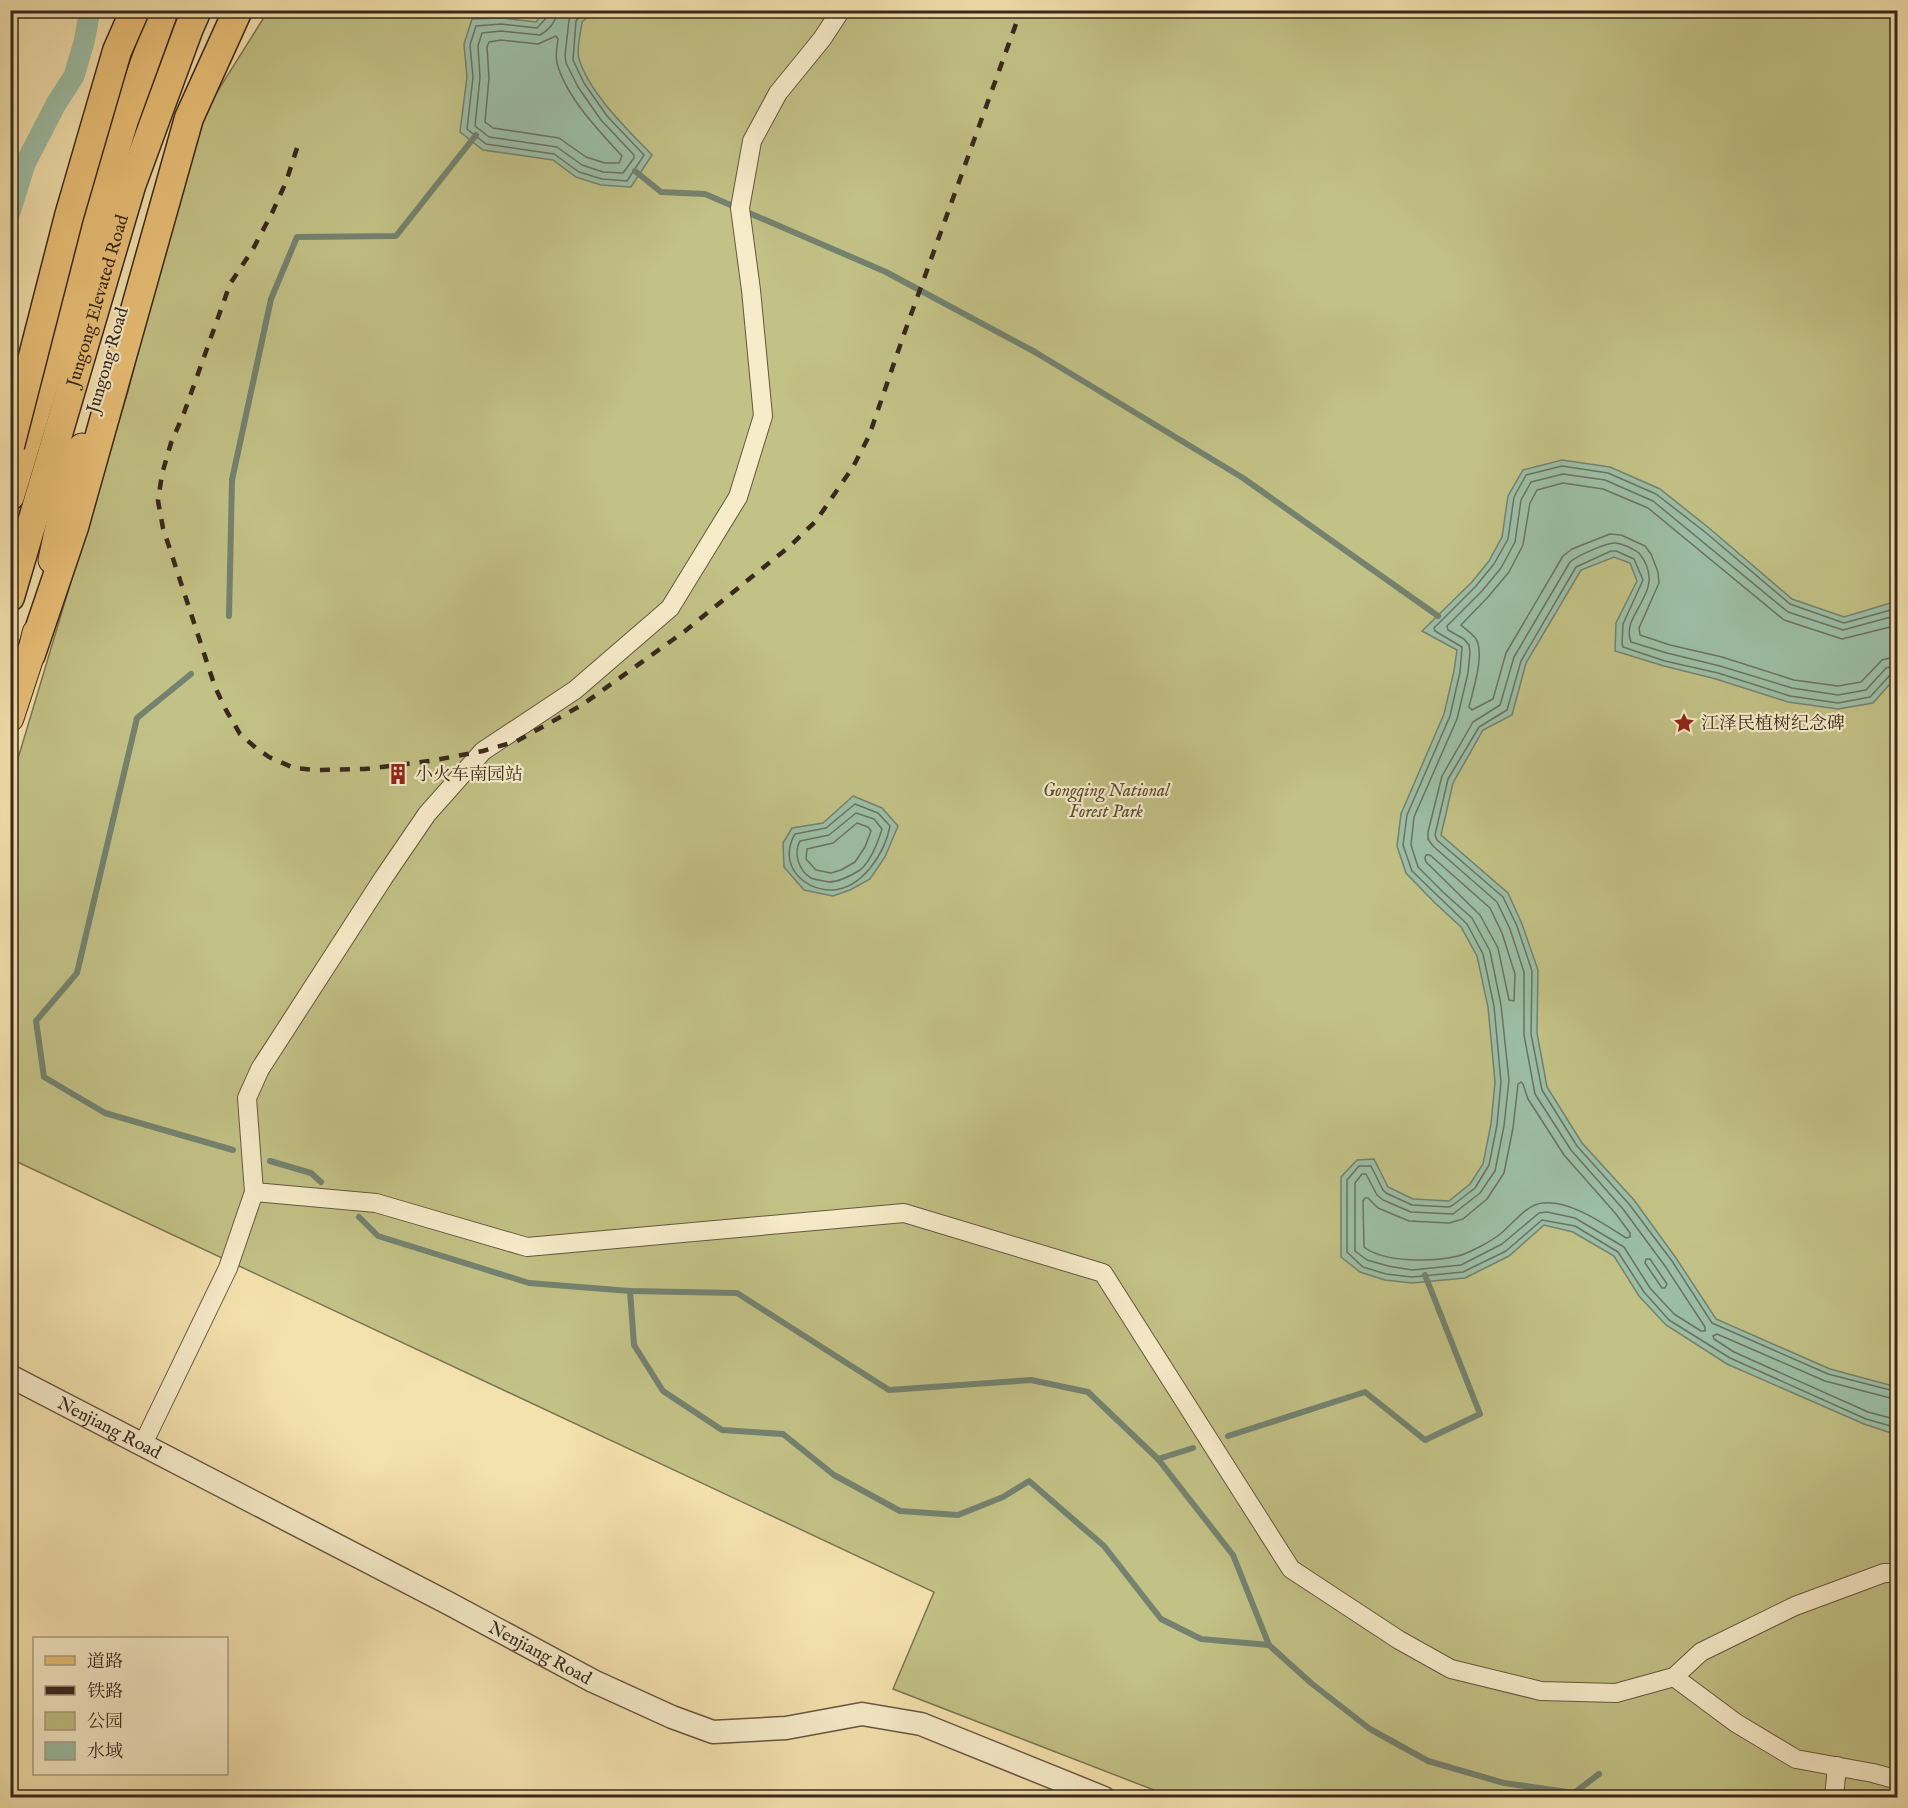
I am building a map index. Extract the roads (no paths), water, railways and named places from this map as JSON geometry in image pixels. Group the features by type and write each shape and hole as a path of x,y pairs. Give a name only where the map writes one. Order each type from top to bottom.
{"highway":[{"path":"10,446 73,205 117,51 135,10"},
{"name":"Jungong Elevated Road","path":"10,496 124,120 164,10"},
{"name":"Jungong Elevated Road","path":"10,597 130,186 197,10"},
{"path":"32,654 74,527 189,118 238,10"}],"main road":[{"path":"10,407 113,87 141,10"},
{"name":"Jungong Road","path":"10,718 32,654 61,518 177,120 213,38 229,10"}],"street":[{"path":"142,1446 228,1268 254,1192 247,1098 260,1068 427,814 483,751 575,690 670,608 738,498 763,416 740,208 752,141 778,93 822,39 841,10"},
{"path":"254,1192 376,1203 527,1247 904,1213 1103,1273 1291,1569 1399,1640 1451,1669 1541,1691 1616,1693 1674,1677 1701,1652 1795,1606 1884,1573 1898,1573"},
{"name":"Nenjiang Road","path":"10,1376 448,1603 593,1681 672,1717 713,1732 786,1728 862,1714 921,1724 1104,1797"},
{"path":"1674,1677 1736,1723 1796,1759 1873,1773 1898,1780"},
{"path":"1834,1797 1837,1766"}],"water":[{"path":"546,10 594,11 582,22 578,55 584,72 600,98 652,155 631,187 601,185 576,177 553,160 483,150 460,132 467,77 464,44 472,19 502,18 536,22"},
{"path":"1562,460 1610,467 1660,489 1792,599 1844,617 1897,601 1897,676 1873,703 1838,709 1788,702 1615,651 1616,623 1637,581 1630,563 1614,557 1581,570 1526,663 1512,715 1483,730 1453,783 1441,835 1508,893 1538,970 1537,1033 1547,1087 1582,1143 1634,1200 1716,1319 1830,1369 1897,1387 1897,1435 1864,1424 1727,1364 1666,1325 1639,1296 1614,1256 1573,1232 1544,1225 1509,1256 1465,1278 1412,1283 1385,1280 1360,1272 1341,1257 1341,1177 1357,1160 1374,1159 1388,1187 1413,1199 1449,1201 1470,1184 1483,1164 1491,1124 1495,1082 1488,1007 1477,956 1461,927 1406,873 1397,846 1401,814 1444,714 1457,650 1422,631 1472,582 1489,561 1502,537 1508,496 1523,470"},
{"path":"853,796 882,808 898,826 885,857 870,879 850,890 833,896 804,890 784,867 783,843 792,828 823,823"}],"waterway":[{"path":"10,212 25,164 56,104 74,76 90,10"},
{"path":"229,616 232,480 271,299 297,237 396,236 476,135"},
{"path":"635,171 661,192 705,194 886,272 1035,352 1243,478 1438,616"},
{"path":"191,674 137,718 77,973 36,1021 44,1077 105,1113 233,1150"},
{"path":"270,1161 311,1173 321,1182"},
{"path":"359,1217 378,1236 529,1283 630,1291 737,1293 889,1390 1031,1380 1088,1392 1158,1459 1193,1448"},
{"path":"1228,1436 1365,1392 1425,1440 1480,1414 1425,1275"},
{"path":"630,1291 634,1345 663,1391 722,1430 783,1434 834,1475 900,1511 958,1515 1003,1497 1029,1481 1104,1546 1161,1619 1201,1639 1269,1645 1311,1683 1370,1729 1428,1761 1504,1783 1574,1793 1599,1774"},
{"path":"1158,1459 1233,1555 1269,1645"}],"railway":[{"path":"297,148 286,182 272,213 253,249 230,284 171,443 162,474 158,501 163,528 215,687 240,734 256,748 269,757 294,768 315,770 365,769 430,761 483,751 517,741 582,705 685,631 790,546 816,521 853,467 869,436 1021,10"}],"place":[{"name":"江泽民植树纪念碑","path":"1684,723"},
{"name":"小火车南园站","path":"398,774"}],"park label":[{"name":"Gongqing National Forest Park","path":"1106,800"}]}
